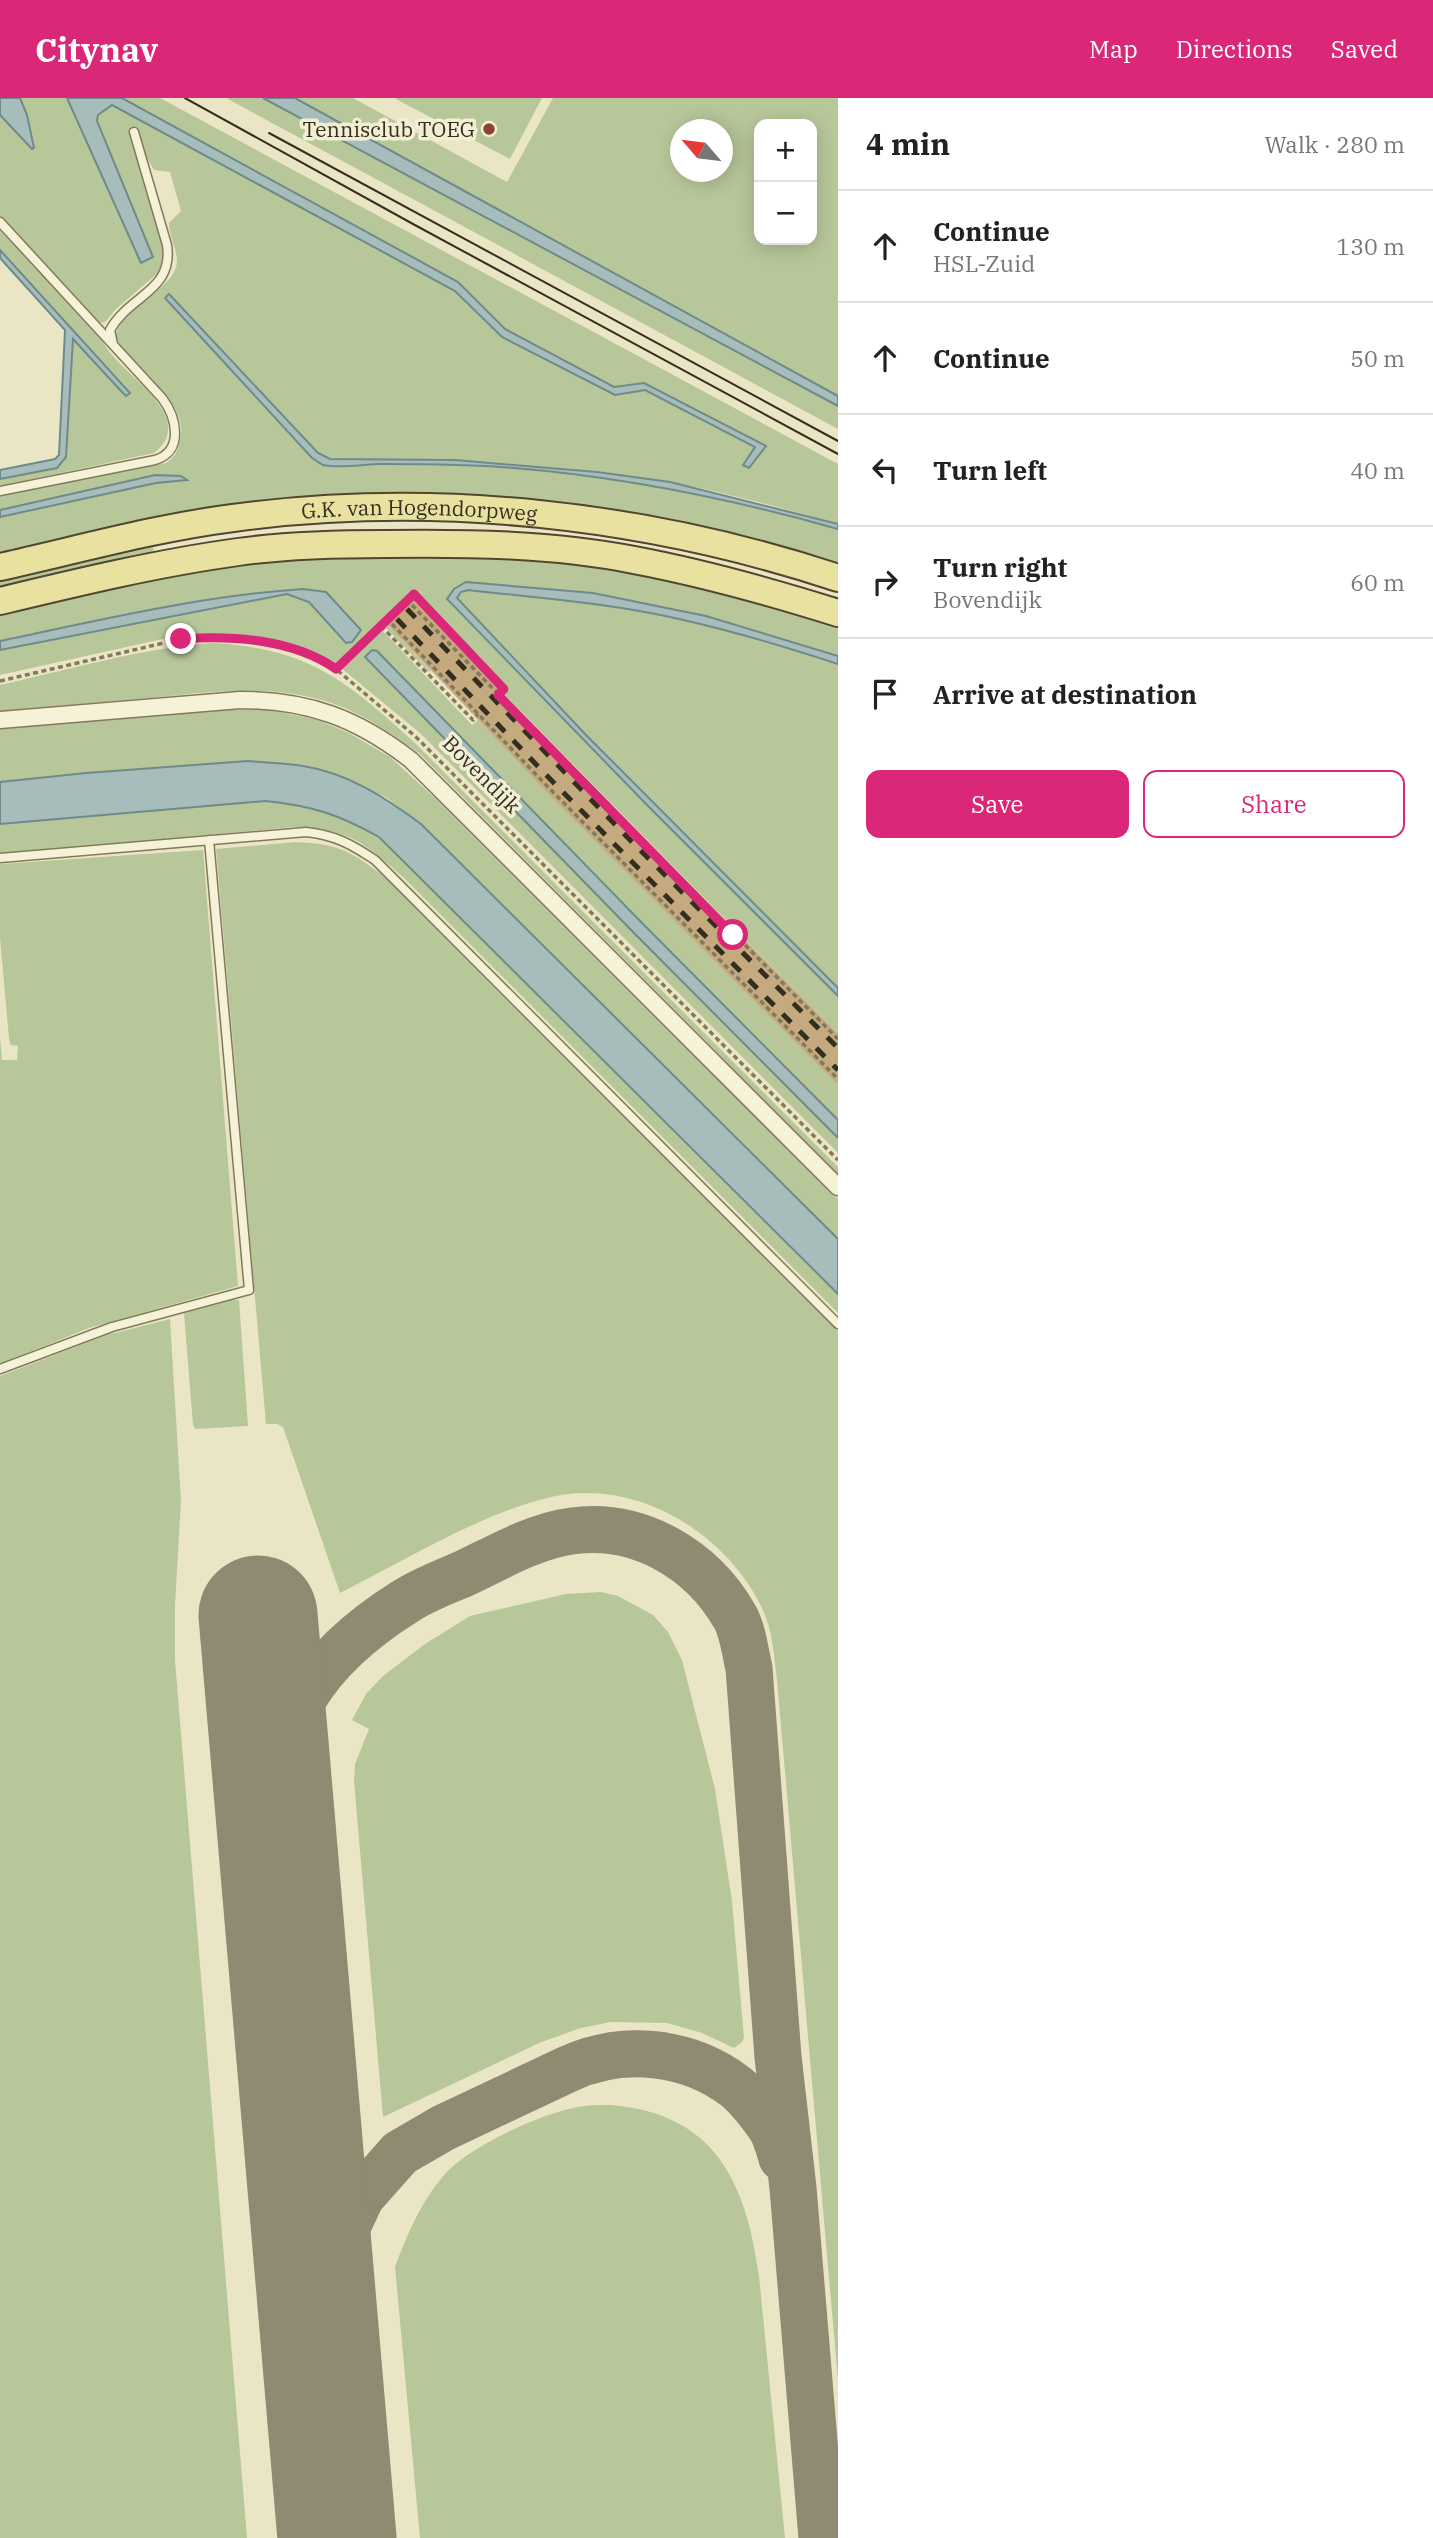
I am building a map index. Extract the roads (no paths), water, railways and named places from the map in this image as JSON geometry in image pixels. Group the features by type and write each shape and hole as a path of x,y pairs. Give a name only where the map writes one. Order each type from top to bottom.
{"main road":[{"name":"G.K. van Hogendorpweg","path":"0,567 174,527 232,518 292,511 415,507 513,512 636,526 722,544 838,578"},
{"name":"G.K. van Hogendorpweg","path":"0,601 121,573 239,552 344,544 512,545 631,559 789,597 838,613"}],"street":[{"name":"Bovendijk","path":"0,720 240,700 276,701 317,709 355,723 390,743 411,760 838,1187"}],"lane":[{"path":"116,349 109,335 112,325 159,281 169,262 167,244 134,132"},
{"path":"0,222 167,406 175,426 172,449 155,460 0,491"},
{"path":"0,858 306,832 328,834 352,844 375,860 838,1324"},
{"path":"0,1369 112,1327 249,1290 209,840"}],"water":[{"path":"0,98 20,98 27,115 34,148 32,149 0,115"},
{"path":"67,98 122,98 458,282 505,329 614,387 644,383 766,446 749,468 743,465 755,447 645,390 615,395 502,337 455,291 112,105 98,115 97,121 153,257 141,263"},
{"path":"263,98 295,98 838,396 838,406"},
{"path":"0,250 130,393 126,396 73,339 66,457 57,468 0,479 0,470 55,459 59,455 65,330 0,258"},
{"path":"169,294 318,453 330,459 455,460 597,472 670,482 838,524 838,529 758,508 596,477 464,465 323,465 312,458 165,298"},
{"path":"155,475 181,476 187,480 156,483 0,517 0,510"},
{"path":"466,582 593,593 706,616 838,656 838,664 719,629 627,609 468,590 461,592 457,598 586,735 838,988 838,996 447,599 454,589"},
{"path":"303,589 326,592 361,630 352,642 346,643 309,602 287,594 0,650 0,641 113,617 226,597"},
{"path":"372,650 377,651 838,1120 838,1138 365,657"},
{"path":"248,761 303,766 336,774 380,796 421,824 838,1239 838,1294 379,837 324,812 266,801 0,824 0,782"}],"tram line":[{"path":"185,98 838,454"},
{"path":"269,133 838,441"}],"railway":[{"path":"407,609 632,842 838,1048"},
{"path":"397,619 552,781 838,1070"}],"place":[{"name":"Tennisclub TOEG","path":"489,129"}]}
